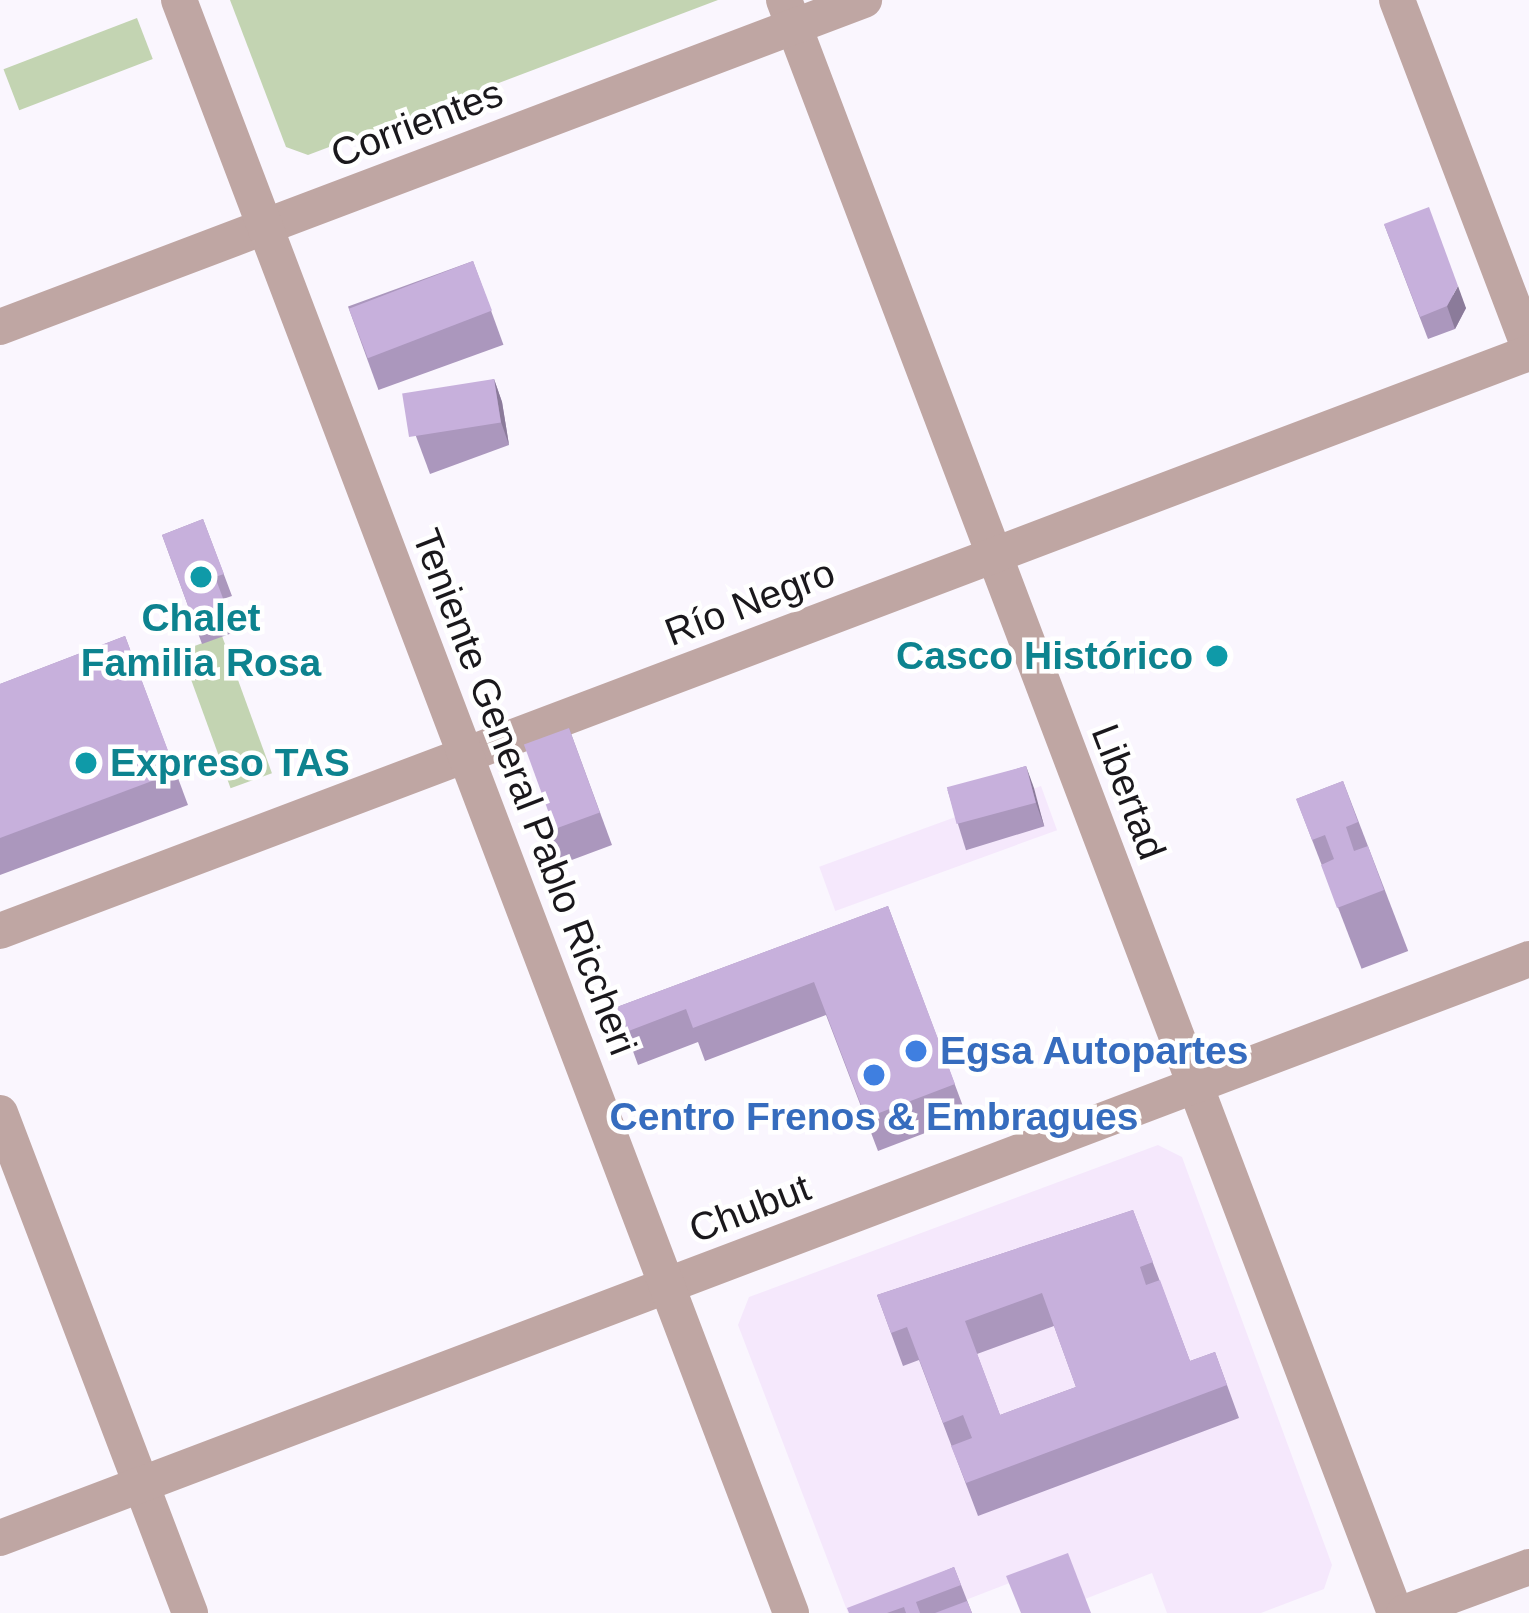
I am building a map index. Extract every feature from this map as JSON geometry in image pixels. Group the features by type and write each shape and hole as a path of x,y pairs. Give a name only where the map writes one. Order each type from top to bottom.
{"street":[{"name":"Teniente General Pablo Riccheri","path":"179,0 791,1613"},
{"name":"Corrientes","path":"0,327 265,226 789,13 864,0"},
{"path":"1397,0 1529,350"},
{"name":"Libertad","path":"789,13 1194,1086 1399,1613"},
{"name":"Río Negro","path":"0,931 1529,350"},
{"name":"Chubut","path":"0,1538 1529,958"},
{"path":"0,1113 190,1613"},
{"path":"1399,1613 1529,1567"}],"shaded area":[{"path":"1041,786 1057,830 835,911 819,867"},
{"path":"1158,1145 1182,1157 1332,1565 1324,1589 1261,1613 1167,1613 1152,1573 1085,1599 1069,1560 932,1613 848,1613 738,1325 749,1297"}],"green space":[{"path":"230,0 718,0 308,155 286,147"},
{"path":"137,18 153,59 19,110 3,69"},
{"path":"222,636 272,773 231,788 181,651"}],"building":[{"path":"1429,207 1458,286 1447,306 1420,317 1384,224"},
{"path":"473,261 492,310 368,358 349,309"},
{"path":"494,379 501,422 409,437 402,394"},
{"name":"Chalet Familia Rosa","path":"203,519 224,574 215,577 227,609 194,622 162,535"},
{"name":"Expreso TAS","path":"125,636 176,772 0,838 0,684"},
{"path":"569,728 600,813 555,829 524,744"},
{"path":"1026,766 1036,803 957,824 947,787"},
{"path":"1343,781 1358,822 1346,827 1354,851 1368,846 1384,890 1337,908 1321,865 1334,859 1325,835 1312,840 1296,799"},
{"path":"888,906 955,1084 866,1118 814,982 693,1028 686,1009 626,1032 617,1007"},
{"path":"1133,1210 1153,1262 1140,1267 1146,1285 1160,1280 1190,1361 1215,1352 1227,1385 966,1483 951,1446 972,1438 963,1415 943,1423 907,1327 891,1333 877,1295","holes":["1042,1293 1076,1387 1000,1415 965,1321"]},
{"path":"1068,1553 1091,1613 1021,1613 1006,1576"},
{"path":"954,1567 961,1585 916,1602 920,1613 906,1613 904,1607 887,1613 849,1613 847,1608"},
{"path":"967,1601 972,1613 935,1613"}],"place":[{"name":"Chalet Familia Rosa","path":"201,577"},
{"name":"Casco Histórico","path":"1217,656"},
{"name":"Expreso TAS","path":"86,763"},
{"name":"Egsa Autopartes","path":"916,1051"},
{"name":"Centro Frenos & Embragues","path":"874,1075"}]}
